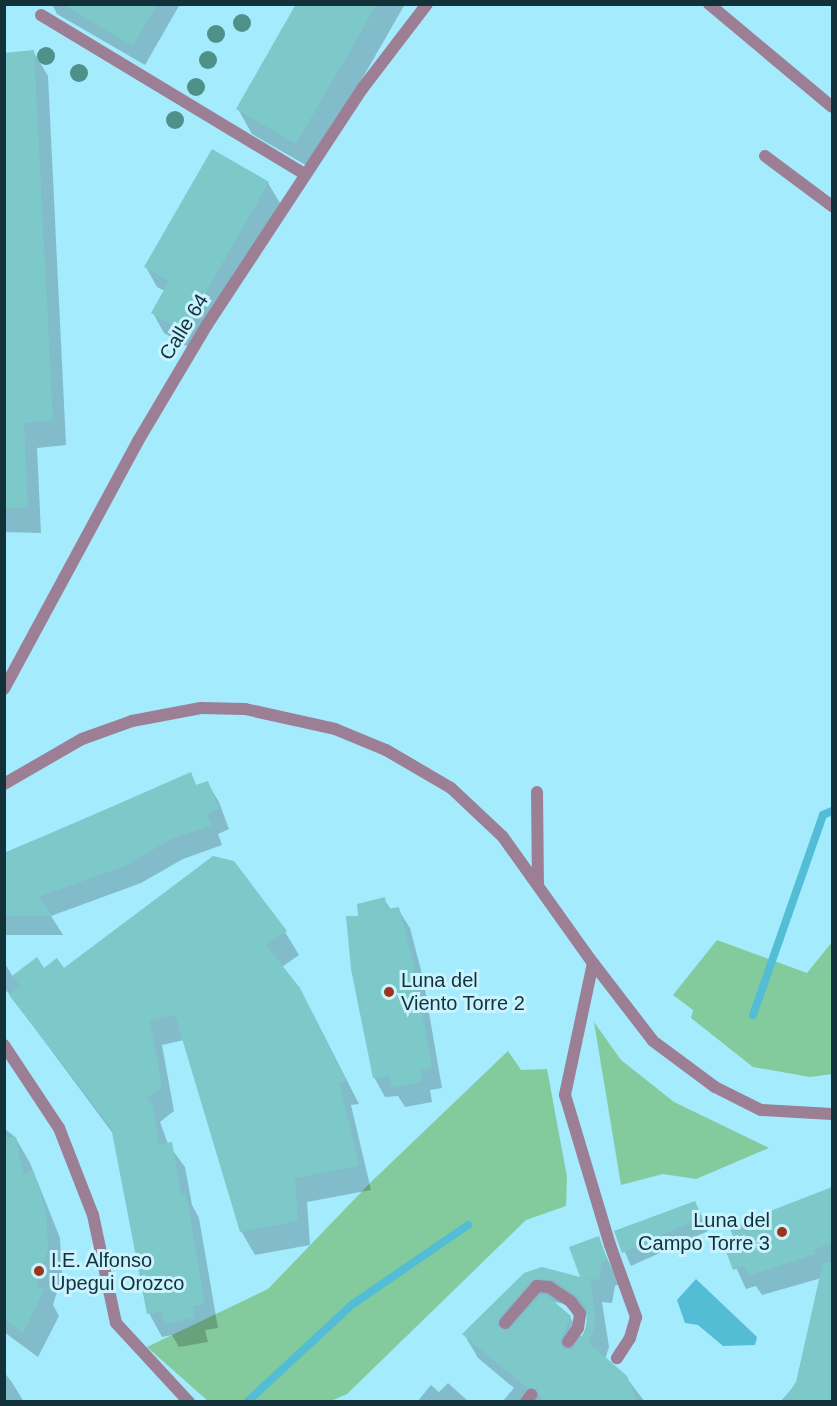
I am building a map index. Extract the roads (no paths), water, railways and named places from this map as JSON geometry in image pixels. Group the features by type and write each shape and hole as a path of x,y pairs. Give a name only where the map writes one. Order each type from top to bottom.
{"street":[{"name":"Calle 64","path":"4,689 138,441 305,174 362,89 427,4"},
{"path":"709,4 832,107"},
{"path":"41,15 305,174"},
{"path":"765,156 832,206"},
{"path":"4,784 82,739 132,721 201,708 245,709 287,716 386,750 451,788 503,837 593,963 653,1041 715,1087 761,1110 832,1114"},
{"path":"537,792 538,883"},
{"path":"593,963 565,1095 610,1245 636,1317 630,1338 617,1358"},
{"path":"4,1045 59,1128 93,1215 116,1323 189,1401"},
{"path":"505,1323 537,1286 549,1287 571,1302 580,1314 578,1328 568,1342"}],"water":[{"path":"696,1279 757,1337 755,1345 723,1346 698,1325 685,1323 677,1300"}],"waterway":[{"path":"753,1015 823,815 832,811"},
{"path":"247,1402 353,1304 468,1225"}],"place":[{"name":"Luna del Viento Torre 2","path":"389,992"},
{"name":"Luna del Campo Torre 3","path":"782,1232"},
{"name":"I.E. Alfonso Upegui Orozco","path":"39,1271"}]}
